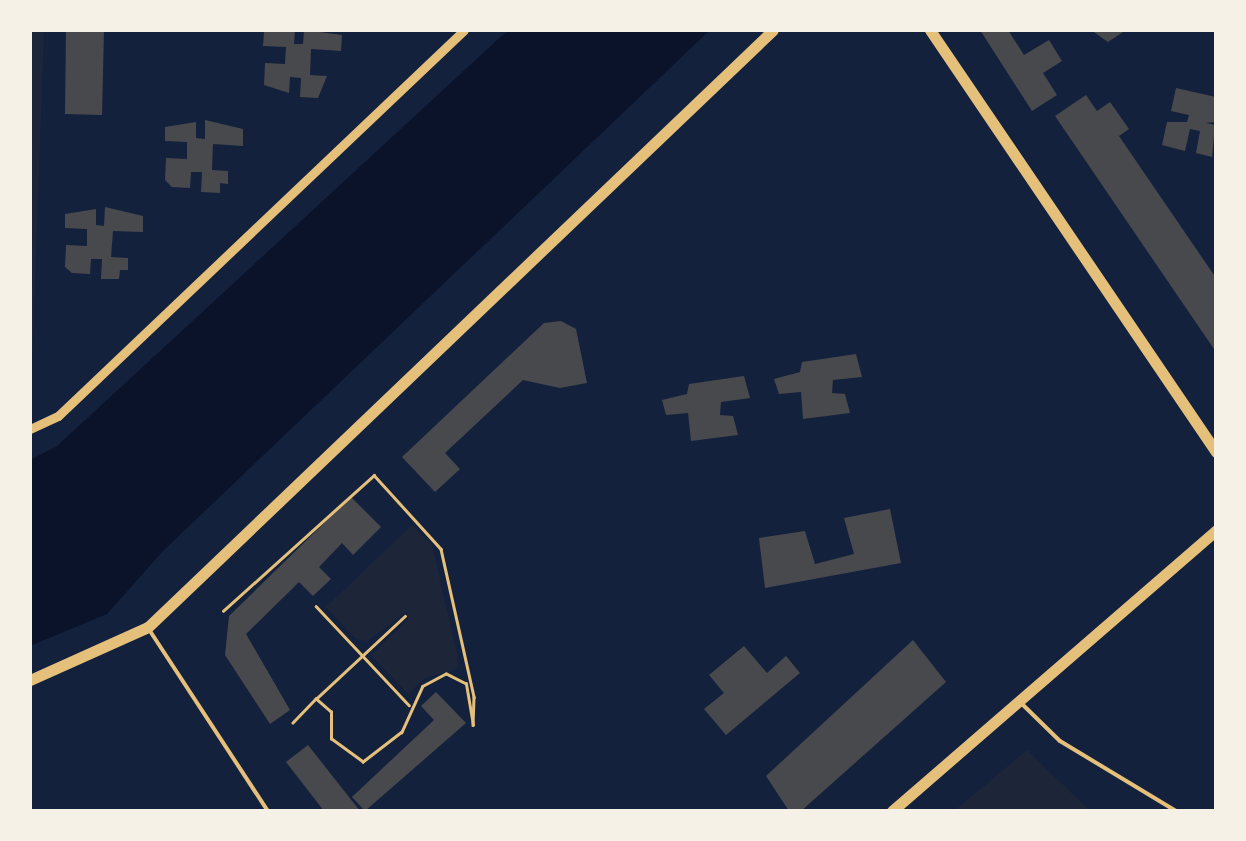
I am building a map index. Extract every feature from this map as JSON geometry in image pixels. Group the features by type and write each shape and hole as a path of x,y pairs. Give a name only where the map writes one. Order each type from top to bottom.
{"street":[{"path":"30,428 58,416 464,30"},
{"path":"30,680 148,627 774,30"},
{"path":"930,30 1216,452"},
{"path":"892,811 1216,530"}],"lane":[{"path":"148,627 268,811"},
{"path":"1021,702 1060,741 1172,810"}],"path":[{"path":"223,612 374,475 441,549 474,697 473,725 461,678 446,674 424,686 410,706 402,732 364,762 331,739 331,712 316,699"},
{"path":"316,606 410,706"},
{"path":"293,724 405,616"}],"shaded area":[{"path":"30,30 44,30 30,422"},
{"path":"508,30 710,30 163,551 107,614 30,646 30,460 57,446"},
{"path":"412,525 432,545 458,658 457,669 425,678 408,694 371,655 408,620 407,612 367,641 356,639 326,607"},
{"path":"1027,750 1090,811 954,811 1008,766"}],"building":[{"path":"66,30 104,30 102,115 65,114"},
{"path":"295,30 294,44 303,44 304,30 342,35 341,51 311,49 310,75 327,76 318,98 300,97 301,78 290,77 289,93 264,85 265,63 285,64 286,47 263,46 264,32"},
{"path":"980,30 1008,30 1024,55 1049,40 1062,61 1043,73 1057,95 1032,111"},
{"path":"1091,30 1126,30 1108,42"},
{"path":"1176,88 1216,97 1215,122 1206,123 1215,125 1212,157 1196,153 1200,131 1190,129 1185,151 1162,145 1167,122 1187,122 1189,115 1171,111"},
{"path":"1086,95 1097,111 1110,102 1129,129 1119,136 1216,278 1216,352 1055,116"},
{"path":"205,120 243,129 243,146 213,144 212,170 228,171 228,184 220,183 220,193 201,192 202,172 191,172 190,188 172,187 165,180 166,158 187,159 187,142 165,141 165,127 196,122 196,138 205,139"},
{"path":"105,207 143,216 143,232 113,231 111,257 128,258 128,270 120,270 119,279 101,279 102,259 91,259 90,274 72,273 65,267 66,245 87,246 87,229 65,228 65,214 96,209 96,225 104,226"},
{"path":"561,321 576,329 587,383 560,388 523,380 445,453 460,469 435,492 402,457 544,323"},
{"path":"856,354 862,377 833,380 832,393 845,394 850,413 803,419 801,392 779,394 774,379 800,372 802,362"},
{"path":"744,376 750,398 721,402 720,415 733,416 738,435 691,441 688,413 666,415 662,400 687,394 689,384"},
{"path":"351,497 381,527 353,555 342,543 319,567 331,579 313,596 299,582 246,634 290,710 270,724 225,655 229,616"},
{"path":"890,509 901,563 765,588 759,538 805,531 815,564 854,554 844,518"},
{"path":"913,640 946,682 801,811 789,811 766,776"},
{"path":"744,646 767,673 786,656 800,673 726,735 704,709 724,693 709,675"},
{"path":"436,692 466,723 365,811 352,797 434,720 421,706"},
{"path":"308,745 360,811 324,811 286,762"}]}
